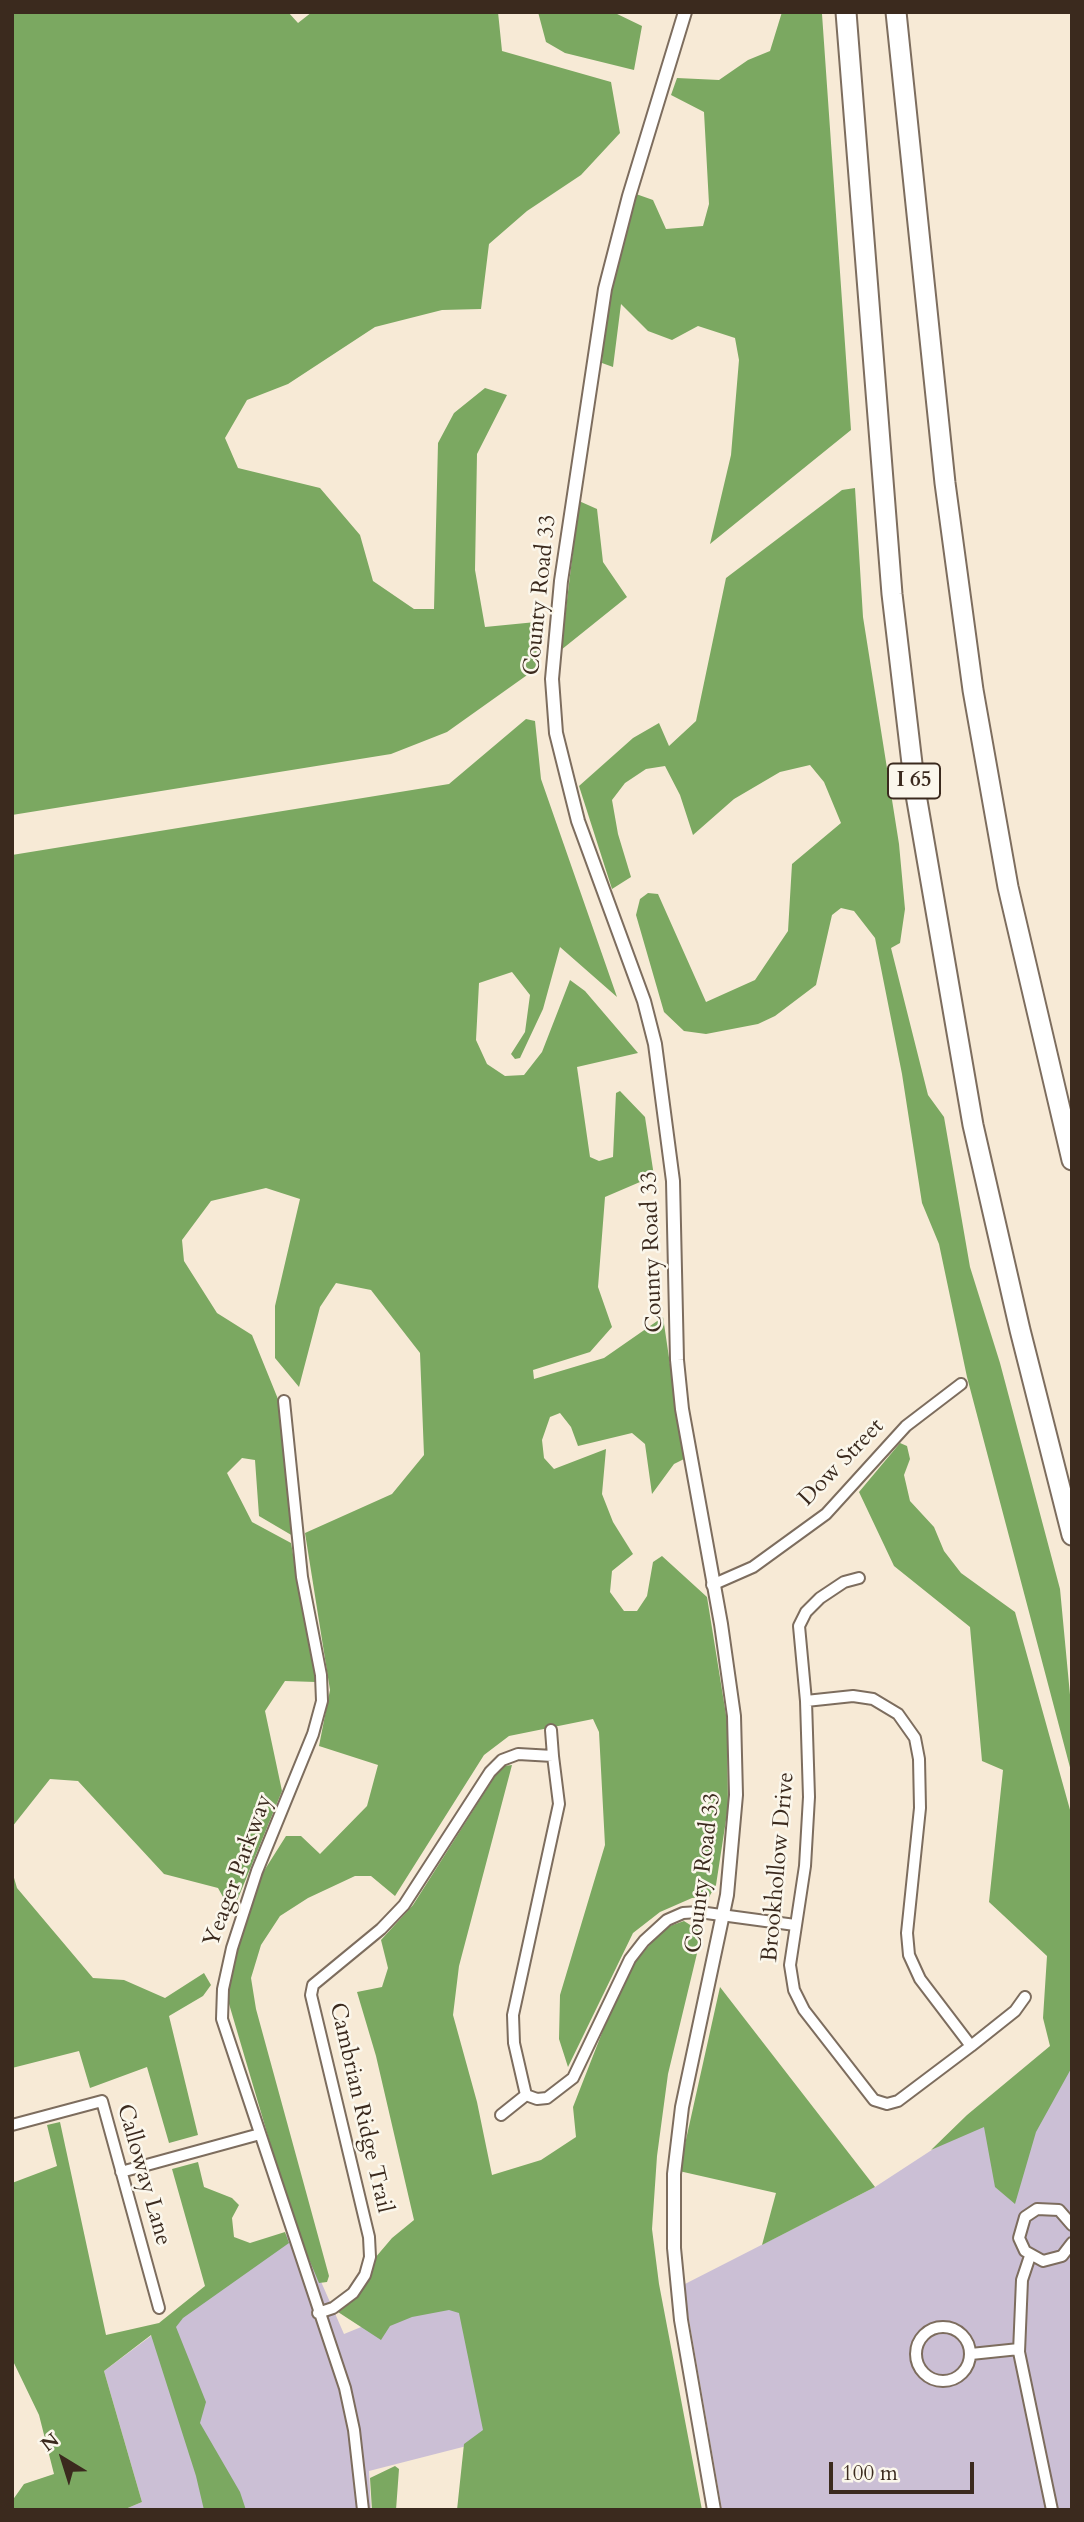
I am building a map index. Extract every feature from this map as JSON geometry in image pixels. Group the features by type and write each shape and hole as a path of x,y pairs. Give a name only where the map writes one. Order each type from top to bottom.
{"highway":[{"name":"I 65","path":"846,12 892,594 917,802 947,992 975,1138 1072,1535"},
{"path":"896,12 945,483 973,690 1008,887 1072,1160"}],"street":[{"name":"County Road 33","path":"685,12 620,229 605,289 561,581 552,680 556,733 578,821 644,1001 654,1044 673,1181 677,1360 682,1409 728,1670 736,1744 733,1844 723,1915 682,2107 674,2174 674,2248 680,2309 714,2510"},
{"name":"Dow Street","path":"712,1585 753,1567 826,1514 906,1426 961,1384"},
{"name":"Yeager Parkway","path":"284,1401 302,1577 322,1690 313,1734 253,1882 232,1948 223,1989 222,2019 350,2406 363,2510"},
{"name":"Brookhollow Drive","path":"859,1578 829,1592 801,1619 798,1644 806,1701 808,1829 790,1974 797,1998 878,2102 898,2101 1016,2011 1025,1997"},
{"path":"806,1701 853,1696 873,1699 898,1714 915,1738 919,1759 920,1808 907,1933 909,1955 920,1979 971,2046"},
{"path":"526,2095 514,2043 513,2015 559,1804 551,1730"},
{"name":"Cambrian Ridge Trail","path":"318,2313 333,2308 353,2293 365,2275 370,2257 366,2224 312,1995 313,1985 381,1929 404,1905 490,1772 502,1760 518,1754 553,1756"},
{"path":"526,2095 537,2099 547,2098 573,2078 630,1959 660,1926 683,1913 795,1924"},
{"path":"300,1981 313,1985"},
{"path":"502,2115 526,2095"},
{"name":"Calloway Lane","path":"12,2125 102,2101 159,2308"},
{"path":"121,2172 260,2134"},
{"path":"1072,2225 1065,2214 1052,2208 1031,2212 1022,2223 1019,2238 1030,2256 1043,2261 1056,2259 1072,2243"},
{"path":"1030,2256 1022,2280 1019,2349 1052,2510"},
{"path":"942,2327 963,2336 971,2354 962,2374 943,2381 932,2379 922,2371 916,2353 924,2336 942,2327"},
{"path":"971,2354 1019,2349"}],"shaded area":[{"path":"1072,2003 1072,2510 722,2510 683,2285 875,2187 1013,2097 1067,2046"},
{"path":"297,2227 344,2334 457,2288 494,2439 369,2471 371,2510 123,2510 142,2502 104,2371"}],"green space":[{"path":"12,12 288,12 298,23 312,12 498,12 502,51 611,82 620,133 581,175 527,211 489,244 481,309 442,310 375,327 288,384 247,400 225,438 238,468 320,488 360,535 373,581 414,609 434,609 438,443 454,413 485,388 507,395 477,454 475,570 485,627 536,622 537,668 447,732 391,754 12,815"},
{"path":"538,12 613,12 642,26 634,70 565,53 546,42"},
{"path":"782,12 822,14 851,430 710,544 731,455 739,360 735,338 698,326 672,340 648,331 621,304 613,367 602,363 605,312 636,194 653,200 666,229 703,226 709,204 704,112 671,95 677,78 719,80 748,60 770,51"},
{"path":"855,488 863,617 899,844 905,909 900,943 891,948 928,1095 944,1117 970,1267 1000,1363 1060,1589 1072,1716 1072,1775 967,1377 939,1244 922,1203 902,1074 875,938 854,911 841,908 832,915 816,985 775,1016 758,1024 706,1034 684,1031 664,1012 636,915 640,899 648,893 658,894 706,1002 755,980 788,931 792,864 841,823 824,782 810,765 780,772 734,799 693,835 680,795 665,766 646,769 625,783 612,800 618,834 631,877 612,889 579,786 633,738 659,723 669,746 696,721 726,578 842,490"},
{"path":"579,501 597,509 603,562 627,597 561,650"},
{"path":"526,719 535,721 541,779 617,997 560,947 543,1009 520,1058 515,1059 511,1054 525,1032 530,995 512,972 479,983 476,1040 487,1064 505,1076 524,1075 542,1052 570,980 585,991 638,1053 577,1067 590,1157 599,1161 613,1157 616,1093 620,1091 645,1117 654,1176 605,1197 598,1287 612,1327 590,1352 533,1370 534,1379 604,1358 663,1317 684,1459 674,1464 652,1494 645,1444 632,1433 578,1446 571,1427 560,1413 550,1417 542,1440 544,1458 554,1469 606,1449 602,1494 613,1522 633,1554 612,1571 610,1592 624,1611 637,1611 647,1596 653,1562 662,1556 707,1597 727,1721 728,1807 716,1885 709,1897 692,1898 660,1912 633,1933 568,2067 559,2039 560,1995 605,1845 599,1732 593,1719 509,1736 484,1755 395,1896 371,1876 355,1876 308,1898 280,1916 261,1945 251,1978 256,2009 329,2276 327,2282 319,2283 293,2221 227,1997 237,1947 262,1874 286,1836 301,1836 320,1854 367,1806 378,1765 319,1746 330,1690 305,1533 392,1494 424,1455 420,1353 371,1290 336,1283 320,1307 299,1387 275,1358 275,1306 300,1199 266,1188 211,1201 182,1240 184,1261 217,1313 252,1335 280,1404 293,1536 259,1516 255,1460 242,1458 227,1473 252,1522 291,1543 316,1682 285,1681 265,1711 282,1791 232,1913 218,1888 164,1874 78,1781 50,1779 12,1827 12,855 449,784"},
{"path":"900,1443 907,1446 910,1459 904,1475 910,1501 934,1527 944,1551 961,1573 1015,1612 1072,1817 1072,2067 1036,2132 1015,2204 995,2187 984,2127 931,2150 967,2115 1050,2046 1043,2018 1047,1956 989,1902 1003,1770 982,1761 970,1627 894,1566 859,1492"},
{"path":"512,1765 459,1966 453,2015 477,2102 492,2175 541,2160 576,2137 573,2107 625,1974 664,1928 684,1921 698,1930 700,1941 668,2074 657,2156 652,2229 659,2284 702,2510 457,2510 464,2444 483,2430 459,2313 449,2310 412,2317 390,2326 381,2340 338,2312 360,2293 371,2275 375,2258 392,2238 414,2220 376,2056 357,1992 382,1987 388,1968 381,1940 413,1905 495,1776 504,1766"},
{"path":"12,1871 17,1888 93,1978 124,1980 165,1998 204,1973 211,1985 203,1996 169,2016 198,2135 169,2143 147,2067 90,2088 79,2051 12,2068"},
{"path":"720,1987 875,2187 762,2245 776,2193 679,2171"},
{"path":"60,2122 106,2335 159,2323 205,2286 172,2169 198,2162 204,2187 232,2198 239,2205 232,2218 234,2237 250,2243 285,2232 289,2243 183,2318 176,2327 206,2402 200,2423 240,2492 246,2510 204,2510 196,2476 151,2335 104,2371 142,2502 123,2510 12,2510 12,2501 24,2484 54,2474 39,2415 12,2359 12,2183 57,2166 47,2125"},
{"path":"395,2466 399,2469 396,2510 372,2510 370,2478"}]}
